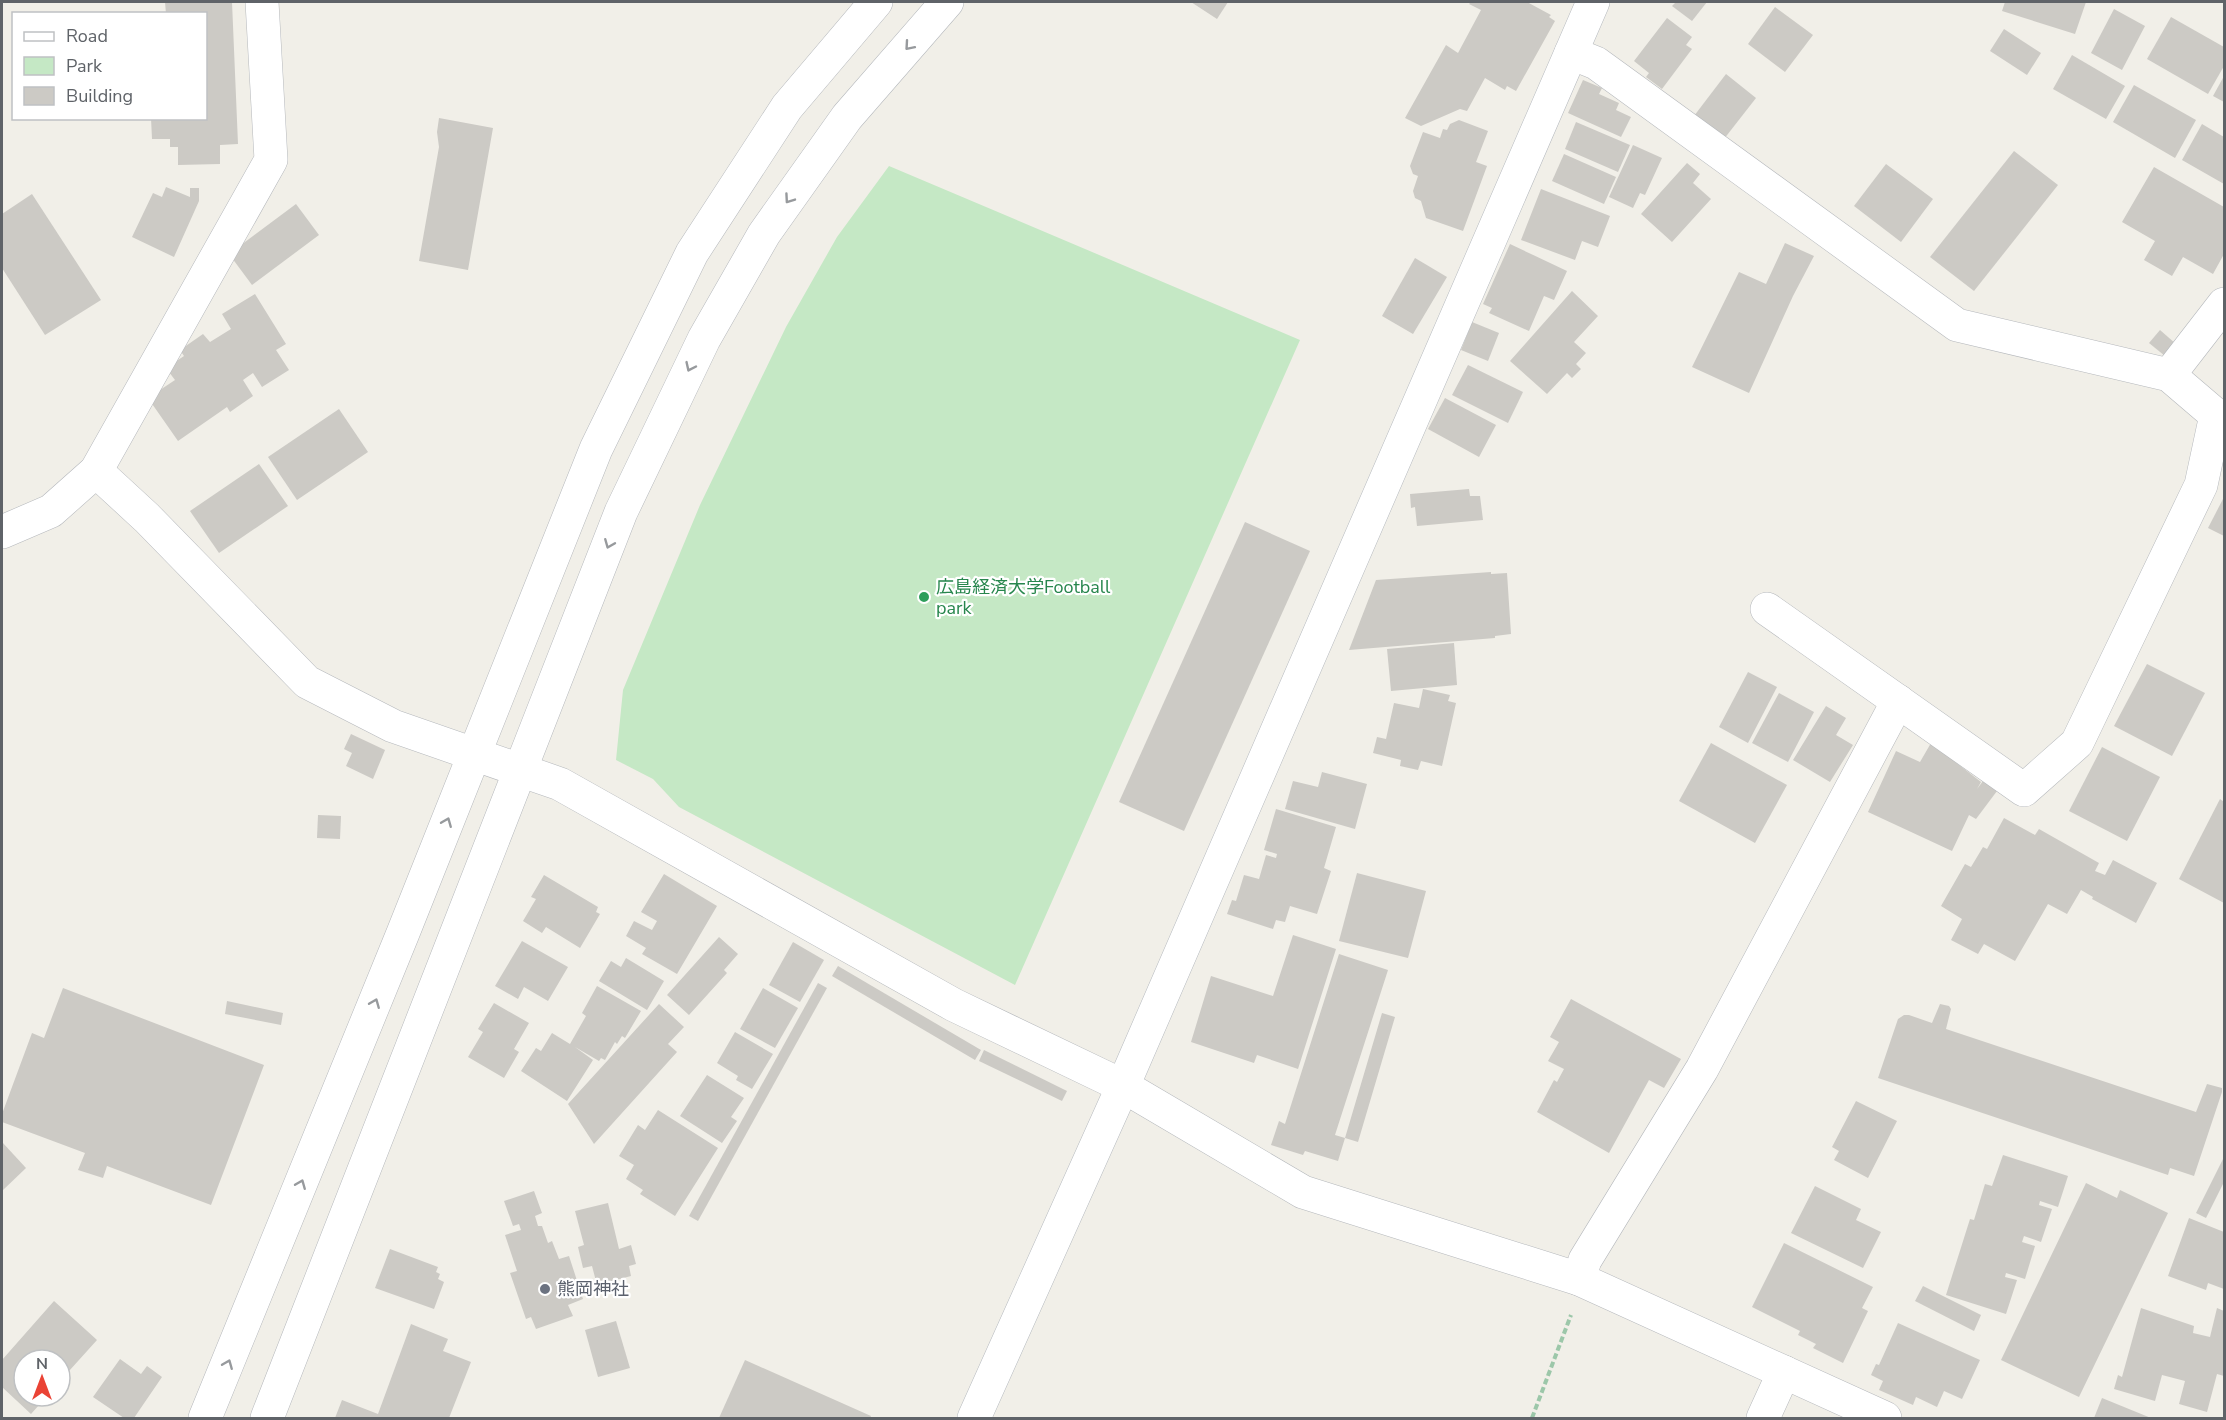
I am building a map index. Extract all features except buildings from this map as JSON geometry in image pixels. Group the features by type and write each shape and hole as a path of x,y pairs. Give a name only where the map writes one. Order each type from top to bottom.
{"street":[{"path":"206,1419 596,449 692,253 787,107 876,2"},
{"path":"267,1419 621,512 704,339 764,234 847,117 947,2"},
{"path":"974,1419 1123,1086 1593,2"},
{"path":"2,532 51,511 96,471 271,160 266,4"},
{"path":"1571,53 1596,63 1957,325 2169,375 2220,418 2201,485 2077,743 2024,790 1767,609"},
{"path":"2169,375 2224,304"},
{"path":"96,471 147,518 307,682 393,726 560,784 954,1005 1123,1086 1303,1192 1581,1280 1885,1419"},
{"path":"1581,1280 1585,1260 1702,1069 1898,701"},
{"path":"1763,1419 1784,1372"}],"path":[{"path":"1532,1419 1581,1280"}],"green space":[{"name":"広島経済大学Football park","path":"889,166 1300,340 1015,985 679,807 653,779 616,760 623,690 700,505 786,327 837,237"}],"place":[{"name":"広島経済大学Football park","path":"924,597"},
{"name":"熊岡神社","path":"545,1289"}]}
